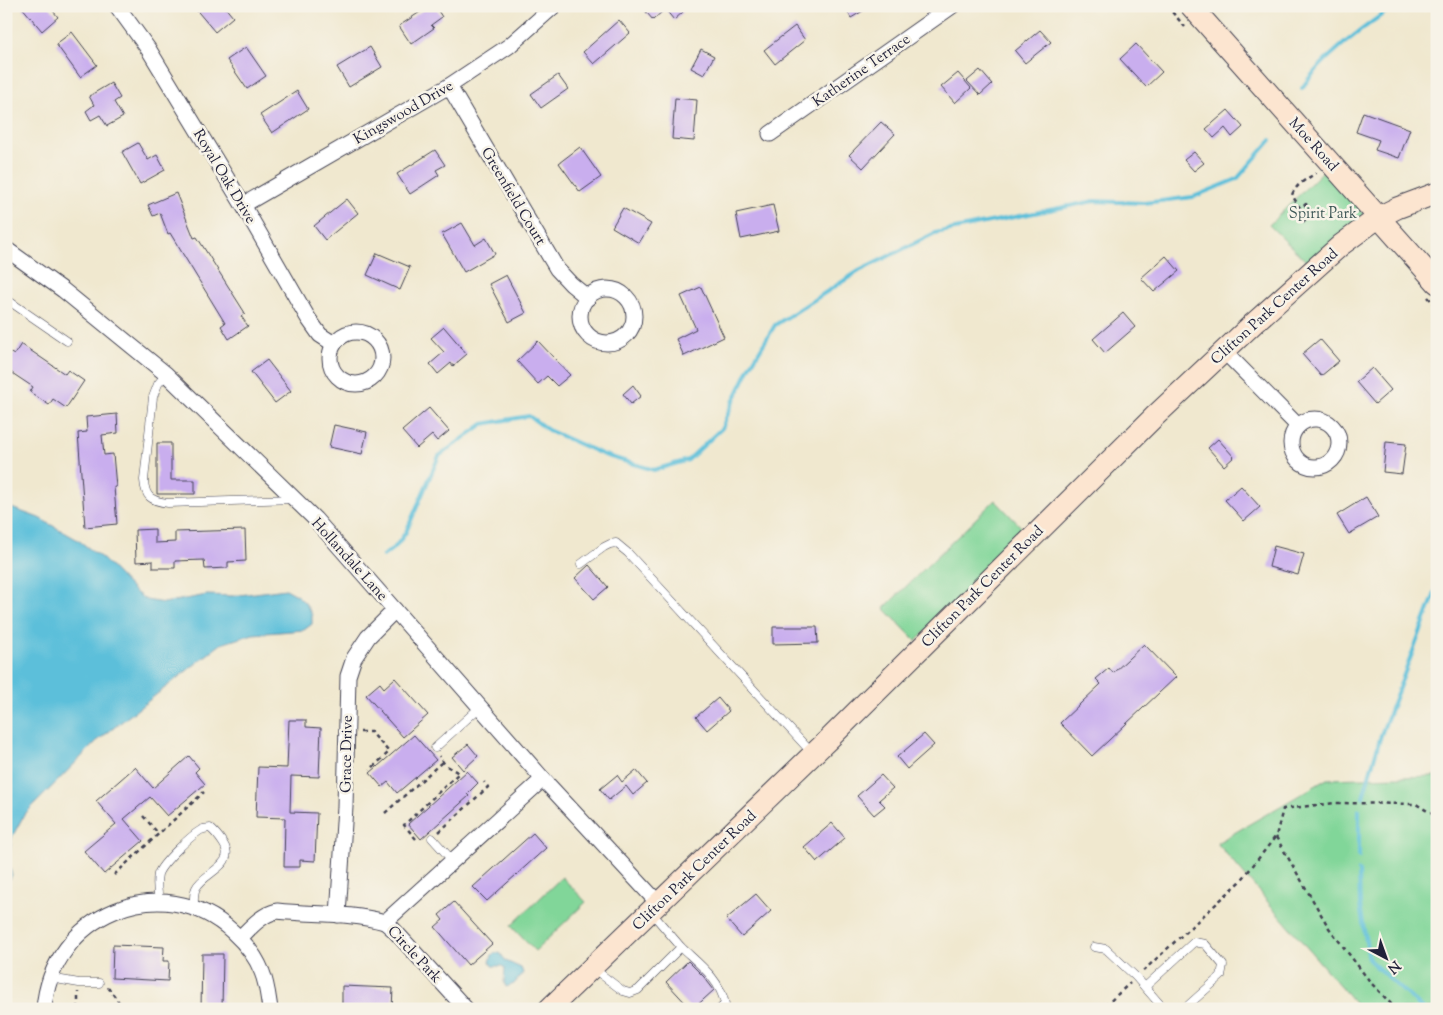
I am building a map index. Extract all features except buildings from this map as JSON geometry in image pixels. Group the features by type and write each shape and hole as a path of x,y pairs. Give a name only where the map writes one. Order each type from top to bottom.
{"street":[{"name":"Royal Oak Drive","path":"117,6 149,50 243,205 308,318 320,335 334,344"},
{"name":"Kingswood Drive","path":"243,205 449,86 509,46 554,6"},
{"name":"Katherine Terrace","path":"770,134 952,6"},
{"name":"Moe Road","path":"1191,6 1437,283"},
{"name":"Greenfield Court","path":"449,86 557,269 588,298"},
{"name":"Clifton Park Center Road","path":"549,1009 813,755 1154,417 1224,351 1341,245 1379,217 1437,193"},
{"name":"Hollandale Lane","path":"6,248 63,290 166,374 315,519 655,908"},
{"path":"1224,351 1298,426"},
{"name":"Grace Drive","path":"338,915 345,807 348,676 354,658 368,637 395,610"},
{"path":"240,938 258,920 277,911 338,915 385,922 543,780"},
{"path":"44,1009 50,978 58,960 84,928 120,908 139,903 160,902 177,903 194,908 219,920 240,938 262,971 268,990 270,1009"},
{"name":"Circle Park","path":"385,922 466,1009"}],"lane":[{"path":"6,299 67,341"},
{"path":"166,374 158,384 153,397 144,480 145,489 150,498 156,502 168,503 294,499"},
{"path":"581,564 610,544 616,543 628,552 813,755"},
{"path":"435,748 480,707"},
{"path":"160,902 157,886 158,873 166,861 192,836 203,829 210,828 217,834 227,849 228,856 222,864 200,882 195,890 194,908"},
{"path":"432,838 452,860"},
{"path":"655,908 681,947 717,983 723,993 725,1004 720,1009"},
{"path":"1145,987 1194,942 1205,944 1222,965 1221,976 1184,1009"},
{"path":"592,968 630,993 638,990 681,947"},
{"path":"1094,948 1106,949 1136,977 1164,1009"},
{"path":"50,978 79,983 99,983"}],"path":[{"path":"1300,208 1292,195 1294,190 1316,173"},
{"path":"1306,204 1313,214 1304,220 1296,211 1300,208 1306,204"},
{"path":"346,732 371,732 389,752 370,770"},
{"path":"416,839 404,825 459,773 442,762 435,748"},
{"path":"385,813 442,762"},
{"path":"432,838 488,787 484,782"},
{"path":"114,875 204,792"},
{"path":"1105,1006 1240,882 1276,836 1283,809 1335,803 1416,804 1437,817"},
{"path":"143,816 158,833"},
{"path":"1276,836 1329,928 1371,983 1396,1009"},
{"path":"78,1009 79,983"},
{"path":"99,983 105,984 120,1004 120,1009"}],"green space":[{"name":"Spirit Park","path":"1323,171 1366,216 1308,263 1269,225"},
{"path":"995,500 1027,533 916,641 884,608"},
{"path":"1437,776 1437,1009 1360,1009 1217,843 1327,779"},
{"path":"562,877 586,902 535,951 511,926"}],"water":[{"path":"6,506 39,518 78,540 103,559 134,591 146,600 164,603 207,595 232,596 286,589 297,595 306,604 312,615 312,624 304,630 253,634 221,644 97,741 24,815 12,837 8,863 12,875 6,885"},
{"path":"500,953 506,961 521,968 523,973 514,984 506,987 504,982 505,968 502,966 492,966 490,962 492,955"}],"waterway":[{"path":"1302,88 1332,54 1394,6"},
{"path":"383,556 396,546 406,532 439,456 483,424 529,416 548,430 604,455 654,470 688,460 722,428 751,365 775,325 859,271 935,233 1094,201 1144,203 1193,197 1237,179 1271,140"},
{"path":"1363,797 1381,735 1437,588"},
{"path":"1359,810 1359,857"},
{"path":"1359,871 1360,905 1369,960 1423,1009"}]}
